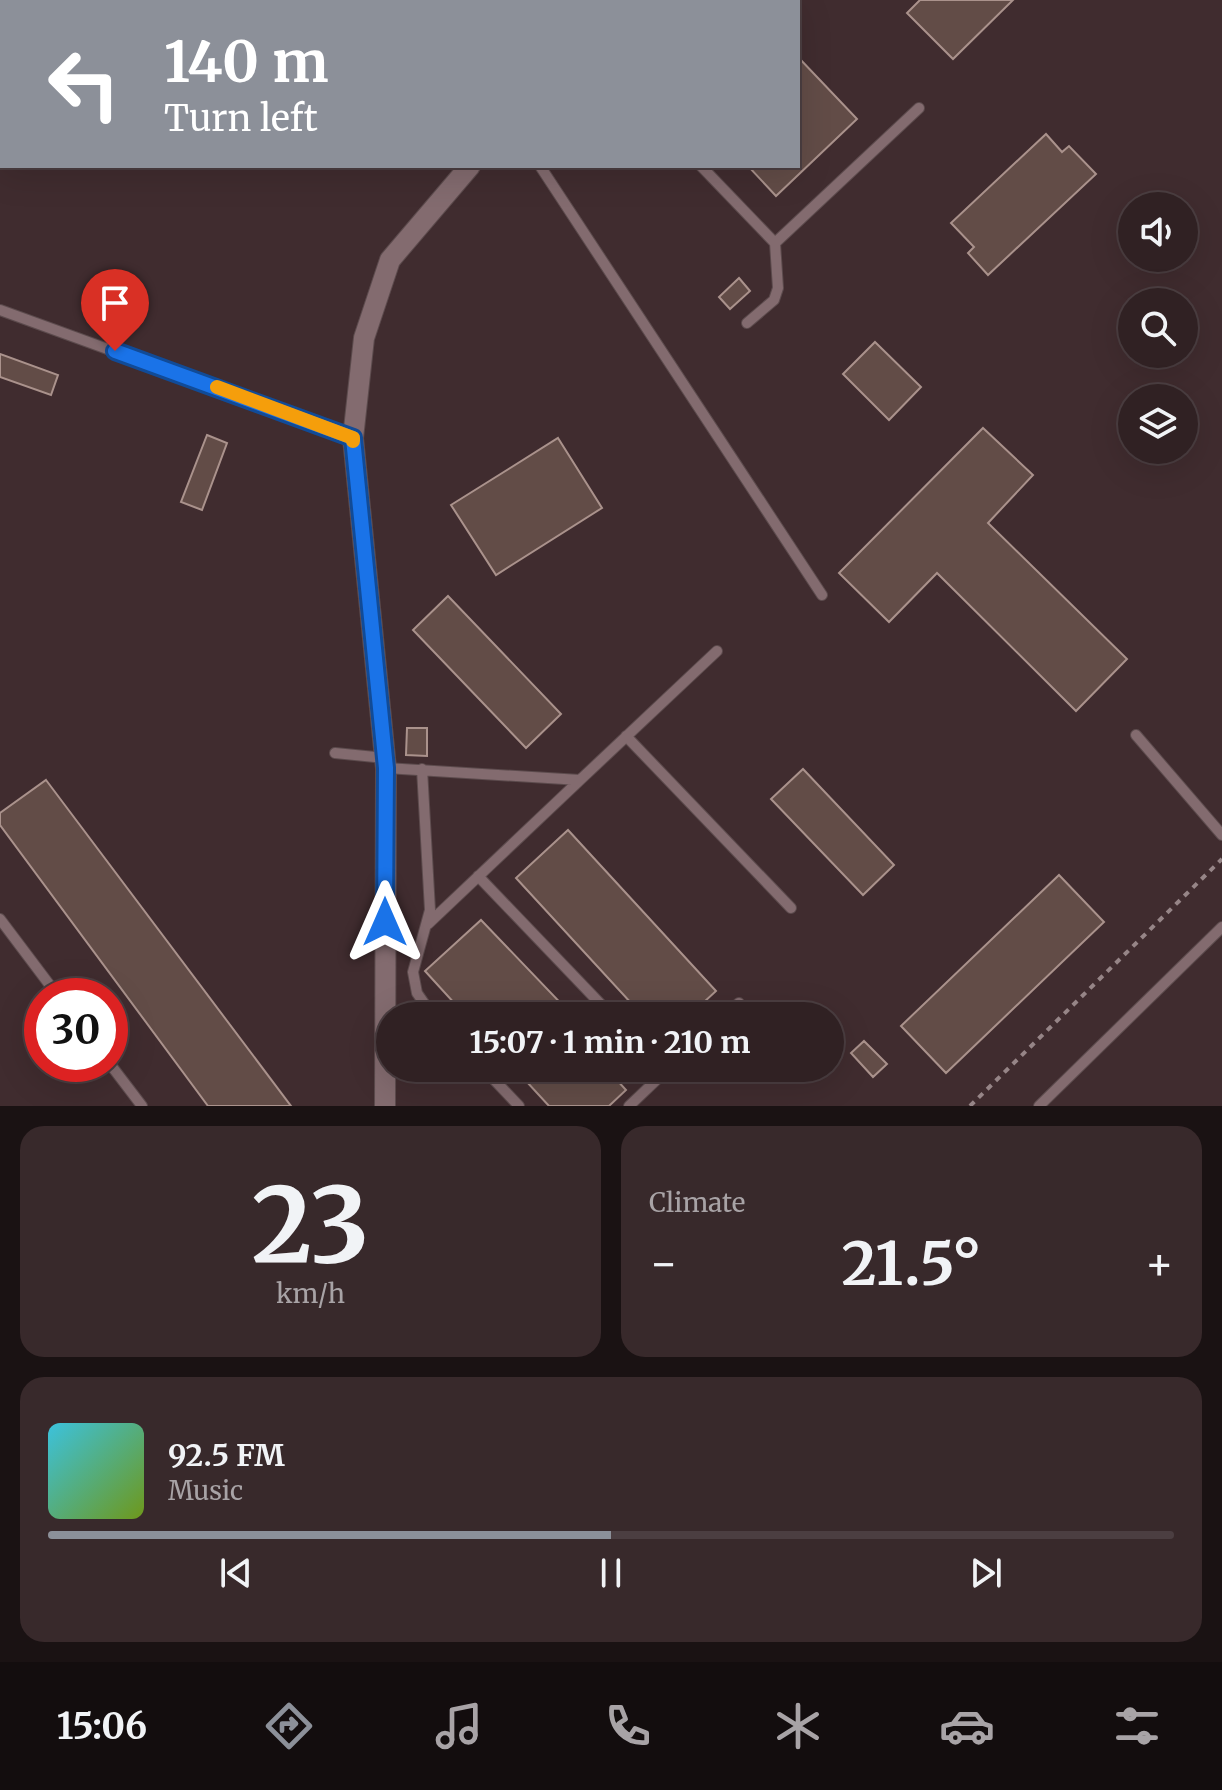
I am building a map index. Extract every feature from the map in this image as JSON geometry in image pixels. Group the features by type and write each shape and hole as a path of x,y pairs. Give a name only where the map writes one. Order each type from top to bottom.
{"street":[{"path":"385,1106 385,763 353,438 364,338 390,260 467,168"}],"lane":[{"path":"775,243 919,108"},
{"path":"541,168 822,595"},
{"path":"703,168 775,243 778,288 774,300 747,323"},
{"path":"0,310 353,438"},
{"path":"425,927 717,651"},
{"path":"1136,735 1222,835"},
{"path":"626,736 791,908"},
{"path":"335,753 422,769 580,780"},
{"path":"422,769 430,910 413,972 417,993 423,1002"},
{"path":"478,876 599,1002"},
{"path":"0,919 44,978"},
{"path":"1039,1106 1222,927"},
{"path":"124,1082 142,1106"},
{"path":"496,1082 519,1106"},
{"path":"629,1106 654,1082"}],"path":[{"path":"970,1106 1222,859"}],"building":[{"path":"920,0 1013,0 953,59 907,13"},
{"path":"800,59 857,119 776,196 750,168 800,168"},
{"path":"1046,134 1062,152 1069,146 1096,174 988,275 968,253 974,247 951,223"},
{"path":"739,278 750,291 730,309 719,297"},
{"path":"875,342 921,387 889,420 843,374"},
{"path":"0,354 58,375 51,395 0,377"},
{"path":"983,428 1033,475 988,523 1127,659 1076,711 937,573 889,622 839,573"},
{"path":"207,435 227,443 202,510 181,502"},
{"path":"558,438 602,508 496,575 451,505"},
{"path":"448,596 561,714 526,748 413,630"},
{"path":"407,728 427,728 427,756 406,755"},
{"path":"803,769 894,865 863,895 771,799"},
{"path":"46,780 291,1106 208,1106 128,998 128,978 113,978 0,825 0,813"},
{"path":"568,830 716,991 704,1002 630,1002 516,878"},
{"path":"1059,875 1104,922 946,1073 901,1026"},
{"path":"481,920 560,1002 453,1002 425,971"},
{"path":"864,1041 887,1064 873,1077 851,1053"},
{"path":"527,1082 619,1082 626,1090 609,1106 549,1106"}],"slow traffic":[{"path":"217,387 353,438 353,441"}],"route":[{"path":"115,351 353,438 386,768 385,922"}]}
